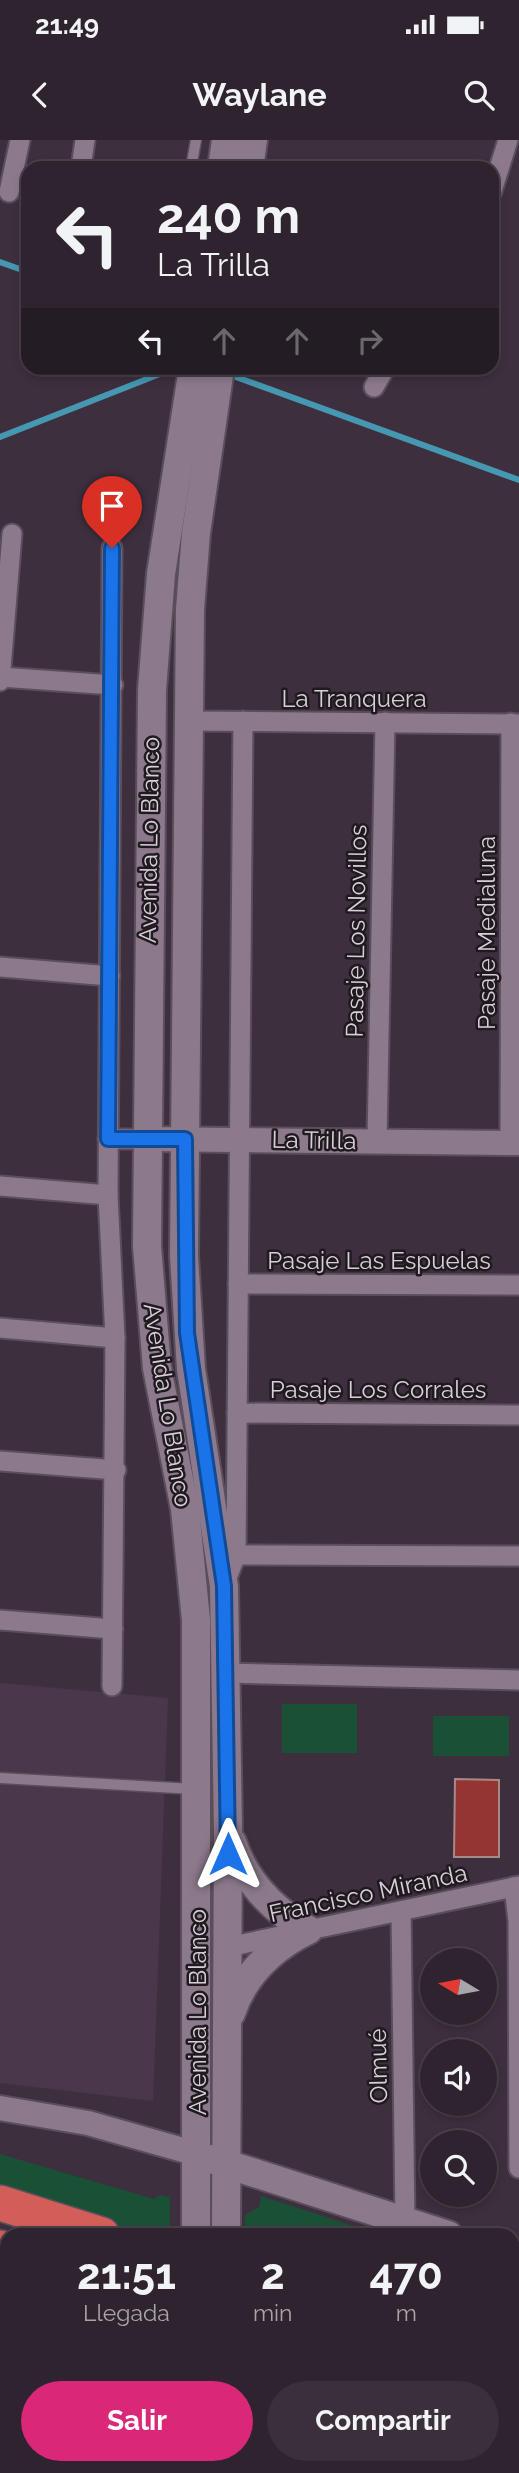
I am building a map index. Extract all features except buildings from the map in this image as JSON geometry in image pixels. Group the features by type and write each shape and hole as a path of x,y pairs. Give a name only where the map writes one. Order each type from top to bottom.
{"highway":[{"path":"0,2203 80,2228"}],"main road":[{"path":"223,161 226,140"},
{"path":"250,161 253,140"},
{"name":"Avenida Lo Blanco","path":"199,386 188,721 185,1139 187,1333 224,1586 228,1831 226,2223"},
{"name":"Avenida Lo Blanco","path":"196,2228 198,1789 194,1580 185,1509 165,1413 152,1323 146,1246 152,676 162,574 199,386"},
{"path":"228,1831 234,1850 254,1884 279,1911 308,1930 279,1946 256,1968 244,1985 228,2022"},
{"path":"197,1971 212,1954 228,1947"},
{"path":"197,2154 426,2228"}],"street":[{"path":"12,193 20,140"},
{"path":"82,161 85,140"},
{"path":"499,177 510,155"},
{"path":"374,387 381,375"},
{"path":"12,534 0,678 113,685"},
{"name":"Avenida Lo Blanco","path":"112,548 108,1139 108,1195 116,1338 112,1686"},
{"name":"La Tranquera","path":"188,721 515,723"},
{"name":"Avenida Lo Blanco","path":"224,1586 236,1555 243,721"},
{"name":"Pasaje Los Novillos","path":"377,1141 385,722"},
{"name":"Pasaje Medialuna","path":"514,1142 515,723"},
{"path":"0,967 110,976"},
{"name":"La Trilla","path":"108,1139 514,1142"},
{"path":"0,1186 108,1195"},
{"name":"Pasaje Las Espuelas","path":"238,1284 519,1285"},
{"path":"0,1328 116,1338"},
{"name":"Pasaje Los Corrales","path":"237,1413 519,1415"},
{"path":"0,1461 116,1470"},
{"path":"236,1555 519,1556"},
{"path":"0,1620 113,1629"},
{"path":"226,1673 519,1680"},
{"path":"517,1886 519,2168"},
{"name":"Francisco Miranda","path":"228,1947 517,1886"},
{"name":"Olmué","path":"401,1911 405,2221"},
{"path":"0,2108 88,2123 197,2154"}],"lane":[{"path":"192,161 196,140"},
{"path":"0,1778 198,1789"}],"shaded area":[{"path":"0,1683 168,1698 153,2101 0,2083"}],"green space":[{"path":"282,1704 357,1704 357,1753 282,1753"},
{"path":"433,1716 509,1716 509,1756 433,1756"},
{"path":"0,2154 154,2199 160,2195 170,2197 170,2228 115,2228 0,2192"},
{"path":"261,2196 360,2228 244,2228 245,2215 259,2207"}],"waterway":[{"path":"0,262 21,270"},
{"path":"0,437 157,375"},
{"path":"230,375 519,480"}],"route":[{"path":"112,548 108,1139 185,1139 184,1255 187,1333 224,1586 228,1854"}]}
